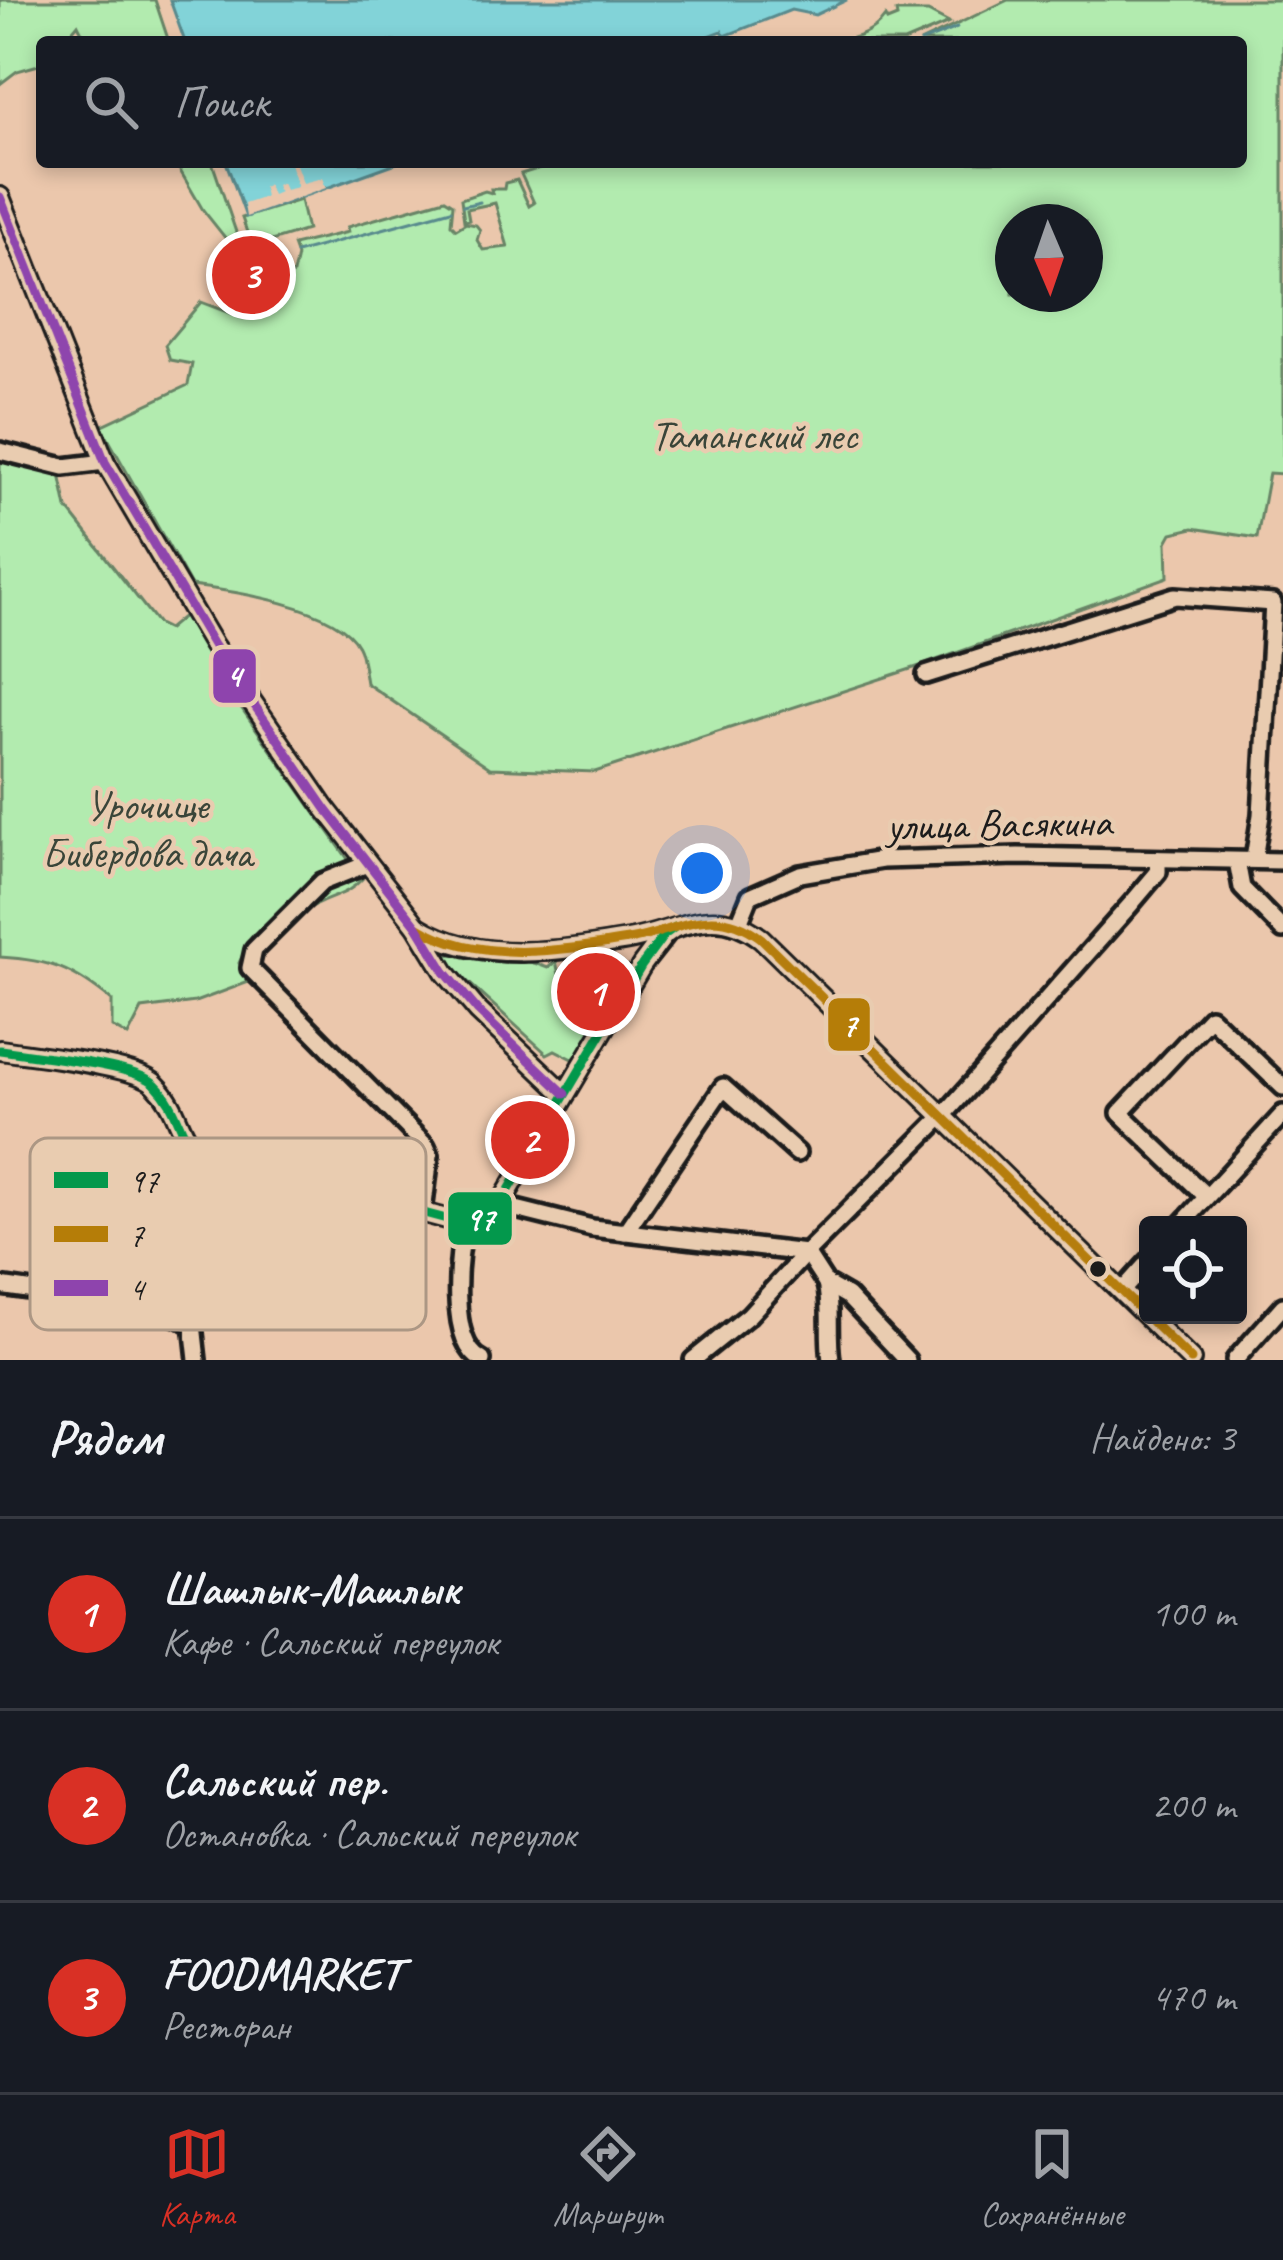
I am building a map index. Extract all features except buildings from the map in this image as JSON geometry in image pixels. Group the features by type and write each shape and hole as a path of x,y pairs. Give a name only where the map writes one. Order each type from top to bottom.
{"street":[{"path":"0,196 105,462 213,645 367,864 417,926 445,972 565,1094"},
{"path":"0,451 64,466 105,462"},
{"path":"926,675 1175,596 1273,603 1278,625 1261,815 1245,860 1242,888 1283,930"},
{"name":"улица Васякина","path":"734,922 750,896 800,874 882,860 1018,856 1283,861"},
{"path":"693,1360 749,1315 944,1115 1158,872 1158,859"},
{"path":"367,864 322,882 254,950 250,968 418,1138"},
{"path":"417,926 457,946 494,951 628,940 705,920 734,922 764,941 1191,1360"},
{"path":"426,1215 465,1222 486,1218 500,1205 642,965 675,927"},
{"path":"1206,1196 1120,1113 1210,1017 1283,1087"},
{"path":"0,1050 150,1079 186,1138"},
{"path":"625,1232 723,1088 797,1153"},
{"path":"1189,1216 1283,1114"},
{"path":"426,1146 430,1155 426,1189"},
{"path":"500,1205 625,1232 806,1253"},
{"path":"465,1222 457,1259 464,1340 474,1357 482,1360"},
{"path":"806,1253 826,1284 831,1304 826,1324 831,1360"},
{"path":"1122,1292 1139,1272"},
{"path":"826,1284 847,1296 907,1360"},
{"path":"0,1286 30,1291"},
{"path":"1235,1360 1283,1306"},
{"path":"194,1330 197,1360"}],"shaded area":[{"path":"647,945 605,1016 579,1005 576,994 560,979 554,954"}],"green space":[{"path":"0,0 155,0 167,36 84,36 78,24 68,36 36,36 36,66 17,71 0,84"},
{"name":"Таманский лес","path":"1008,0 1283,0 1283,474 1269,473 1257,538 1193,528 1172,533 1167,542 1168,577 920,666 595,772 490,768 366,683 358,646 329,620 282,603 191,586 101,426 188,385 192,364 170,360 165,345 201,302 243,318 278,299 277,280 293,274 297,256 293,245 445,199 453,204 451,224 456,229 466,223 476,225 483,250 508,247 495,203 467,209 469,220 464,221 461,199 504,189 505,183 517,180 529,206 534,203 521,174 540,168 1247,168 1247,36 933,36"},
{"path":"896,12 928,12 949,23 918,36 859,36 885,17 887,21 897,17"},
{"path":"178,168 214,168 236,243 230,244"},
{"path":"300,200 307,230 252,247 242,218"},
{"name":"Урочище Бибердова дача","path":"0,455 60,474 67,508 158,624 168,629 186,614 221,679 362,879 343,893 252,936 239,963 249,982 195,1002 142,1009 128,1036 112,1027 112,1001 85,981 48,964 0,957"},
{"path":"444,954 510,958 548,968 556,961 560,979 568,981 579,1005 600,1013 583,1051 573,1059 555,1050 547,1054 444,960"}],"water":[{"path":"170,0 847,0 815,15 791,10 725,36 722,31 709,36 183,36"},
{"path":"228,168 382,168 246,217"}],"pier":[{"path":"291,168 297,168 303,183 322,178 326,188 246,217 244,204 265,197 263,187 268,185 272,195 282,183 285,190 297,187"}],"waterway":[{"path":"936,36 957,28"},
{"path":"463,206 480,202"},
{"path":"296,253 451,210"}],"transit line":[{"name":"4","path":"0,197 105,462 213,645 326,809 417,926 445,972 478,1011 565,1094"},
{"name":"7","path":"417,926 466,946 520,951 628,940 711,920 743,927 761,938 1191,1360"},
{"name":"97","path":"426,1214 454,1221 486,1218 500,1205 642,965 675,927"},
{"name":"97","path":"0,1050 106,1066 144,1077 166,1097 187,1138"}],"place":[{"name":"FOODMARKET","path":"251,275"},
{"name":"Шашлык-Машлык","path":"596,992"},
{"name":"Сальский пер.","path":"530,1140"}]}
